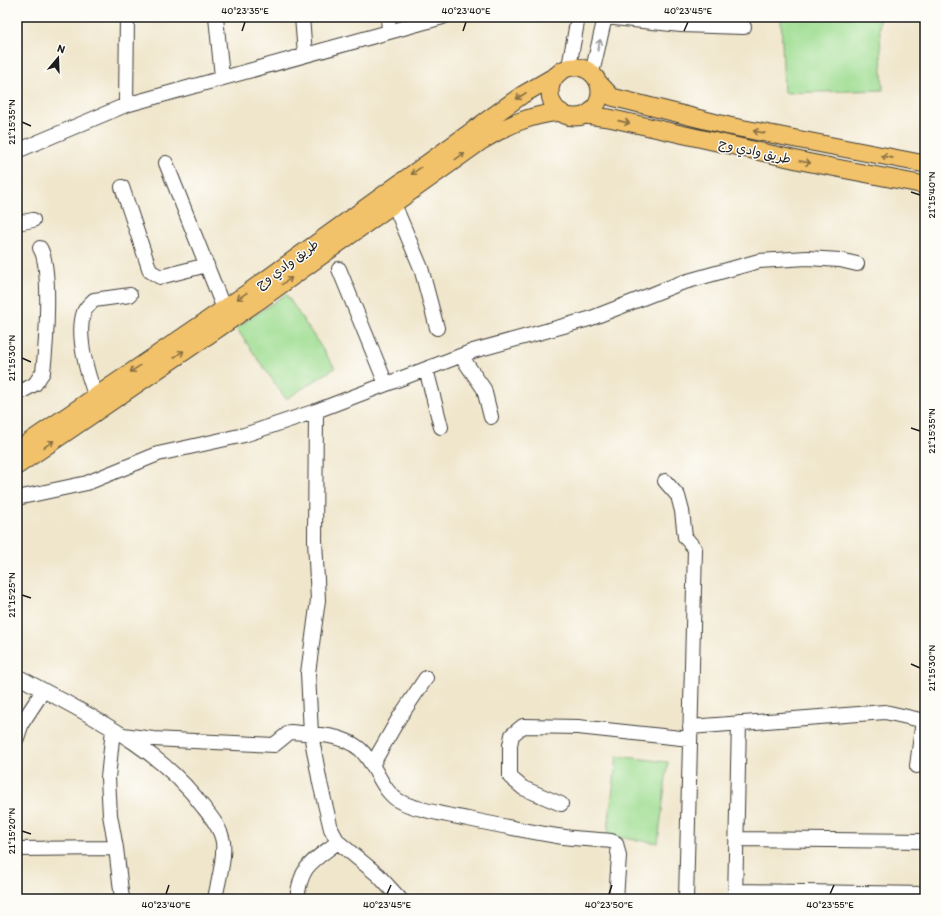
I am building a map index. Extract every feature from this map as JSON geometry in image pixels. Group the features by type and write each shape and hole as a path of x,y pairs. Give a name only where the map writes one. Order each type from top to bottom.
{"main road":[{"path":"577,67 595,77 600,96 597,104 585,115 577,117 561,112 551,100 550,91 562,72 577,67"},
{"name":"طريق وادي وج","path":"17,450 224,309 522,94 562,72"},
{"name":"طريق وادي وج","path":"595,77 612,97 728,126 925,164"},
{"name":"طريق وادي وج","path":"17,466 257,302 480,142 521,119 540,114 561,112"},
{"name":"طريق وادي وج","path":"585,115 609,118 806,162 925,185"}],"street":[{"path":"126,105 127,17"},
{"path":"216,17 222,77"},
{"path":"302,17 305,54"},
{"path":"388,17 389,32"},
{"path":"17,151 126,105 222,77 443,17"},
{"path":"562,72 578,17"},
{"path":"595,77 605,17 681,25 744,27"},
{"path":"166,163 224,309"},
{"path":"122,187 150,271 154,275 160,277 206,265"},
{"path":"394,204 421,268 437,328"},
{"path":"17,223 33,220"},
{"path":"17,394 35,384 40,379 43,367 47,283 45,255 40,248"},
{"path":"17,498 87,483 158,454 244,435 316,411 461,356 589,318 681,283 759,261 807,258 840,260 857,264"},
{"path":"339,269 386,384"},
{"path":"96,396 89,379 82,335 84,312 94,300 130,296"},
{"path":"461,356 484,388 491,417"},
{"path":"426,369 441,427"},
{"path":"316,411 315,540 318,600 308,673 311,734 320,783 331,829 338,842 378,875 400,899"},
{"path":"665,481 678,496 682,511 685,537 695,550 686,899"},
{"path":"17,676 118,732 158,760 197,798 216,823 223,843 218,899"},
{"path":"372,765 399,718 426,678"},
{"path":"17,738 22,723 43,691"},
{"path":"561,804 523,788 510,777 510,745 512,735 523,726 578,727 690,733 739,723 884,712 924,720 917,766"},
{"path":"739,723 735,895 925,894"},
{"path":"118,732 154,738 274,745 290,732 311,734 346,741 360,749 389,792 396,799 404,803 444,814 527,831 558,836 611,841 616,843 619,856 616,899"},
{"path":"118,732 108,778 110,815 116,848 122,899"},
{"path":"736,839 925,841"},
{"path":"297,899 299,884 304,870 338,842"},
{"path":"17,849 116,848"}],"green space":[{"path":"781,17 879,17 883,90 784,93"},
{"path":"286,294 335,368 286,399 236,328"},
{"path":"617,756 668,762 658,843 607,836"}]}
